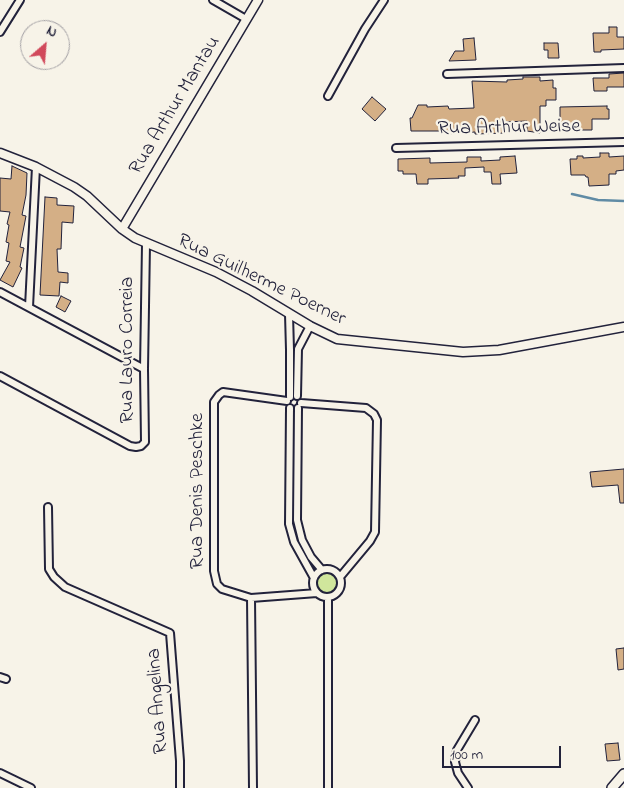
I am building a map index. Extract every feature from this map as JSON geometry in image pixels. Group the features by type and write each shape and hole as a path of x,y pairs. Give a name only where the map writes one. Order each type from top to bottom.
{"main road":[{"path":"612,788 624,774"}],"street":[{"path":"0,32 20,0"},
{"path":"213,0 246,19"},
{"name":"Rua Arthur Mantau","path":"122,229 258,0"},
{"path":"328,96 365,29 384,0"},
{"path":"447,74 624,68"},
{"name":"Rua Arthur Weise","path":"396,148 624,142"},
{"name":"Rua Guilherme Poerner","path":"0,152 74,187 87,196 122,229 146,244 216,272 310,326 337,338 355,342 464,352 499,350 624,327"},
{"path":"29,307 36,168"},
{"name":"Rua Lauro Correia","path":"0,376 130,446 141,446 145,442 146,244"},
{"path":"0,292 144,369"},
{"path":"289,314 291,401 289,524 294,542 314,578 314,588 317,593 328,597 338,592 341,588 340,577 332,570 322,570 314,578"},
{"path":"291,401 298,349 310,326"},
{"name":"Rua Denis Peschke","path":"291,401 224,392 214,402 214,570 217,584 222,589 251,598 317,593"},
{"path":"291,401 299,406 366,408 374,414 377,420 375,532 370,541 340,577"},
{"path":"291,401 299,406"},
{"path":"299,406 297,520 302,540 311,557 322,570"},
{"name":"Rua Angelina","path":"48,507 49,569 54,578 65,588 170,633 180,761 180,788"},
{"path":"328,597 328,788"},
{"path":"251,598 253,788"},
{"path":"468,788 458,773 455,762 457,750 475,720"},
{"path":"0,773 31,788"}],"green space":[{"path":"293,412 295,412 294,515 302,546 314,566 311,568 298,543 292,522"},
{"path":"328,573 336,576 339,584 336,592 328,595 320,592 317,584 320,576"}],"building":[{"path":"609,27 617,27 617,37 624,37 624,49 594,52 593,33 609,33"},
{"path":"474,38 476,60 449,61 455,51 464,51 463,39"},
{"path":"544,43 558,43 559,58 548,58 548,50 544,50"},
{"path":"624,73 624,87 607,87 607,91 594,91 593,78 609,78 609,74"},
{"path":"523,77 540,77 540,81 553,80 553,88 556,88 556,100 546,100 546,106 540,106 540,133 527,131 527,121 505,122 505,133 445,134 445,131 411,131 410,118 412,118 418,105 427,105 427,107 448,106 449,109 474,108 472,81 507,82 507,80 523,79"},
{"path":"372,97 386,109 375,121 362,109"},
{"path":"607,106 607,109 609,109 609,119 592,119 592,130 560,127 560,107"},
{"path":"600,153 609,153 609,157 624,156 624,170 616,171 616,174 609,174 609,185 589,186 588,177 585,175 571,175 570,159 577,159 577,156 583,156 583,158 600,157"},
{"path":"515,156 517,173 500,174 501,184 492,184 491,172 484,172 484,167 465,168 465,176 458,176 459,178 428,179 428,184 417,184 416,174 403,174 403,171 398,171 398,159 430,158 430,163 467,162 467,157 481,157 481,161 500,160 500,157"},
{"path":"12,166 27,173 26,195 22,215 26,216 20,247 24,248 20,267 22,268 13,287 0,280 10,262 6,261 9,243 6,242 10,212 0,211 0,178 11,179"},
{"path":"45,197 57,198 57,205 74,206 73,223 62,222 61,249 57,249 58,272 68,273 68,283 60,282 59,296 40,295"},
{"path":"61,296 71,301 65,312 56,307"},
{"path":"624,469 624,503 620,503 618,485 592,487 590,472"},
{"path":"624,648 624,669 618,670 616,649"},
{"path":"618,743 620,760 607,761 605,744"}],"waterway":[{"path":"572,194 598,200 624,201"}]}
